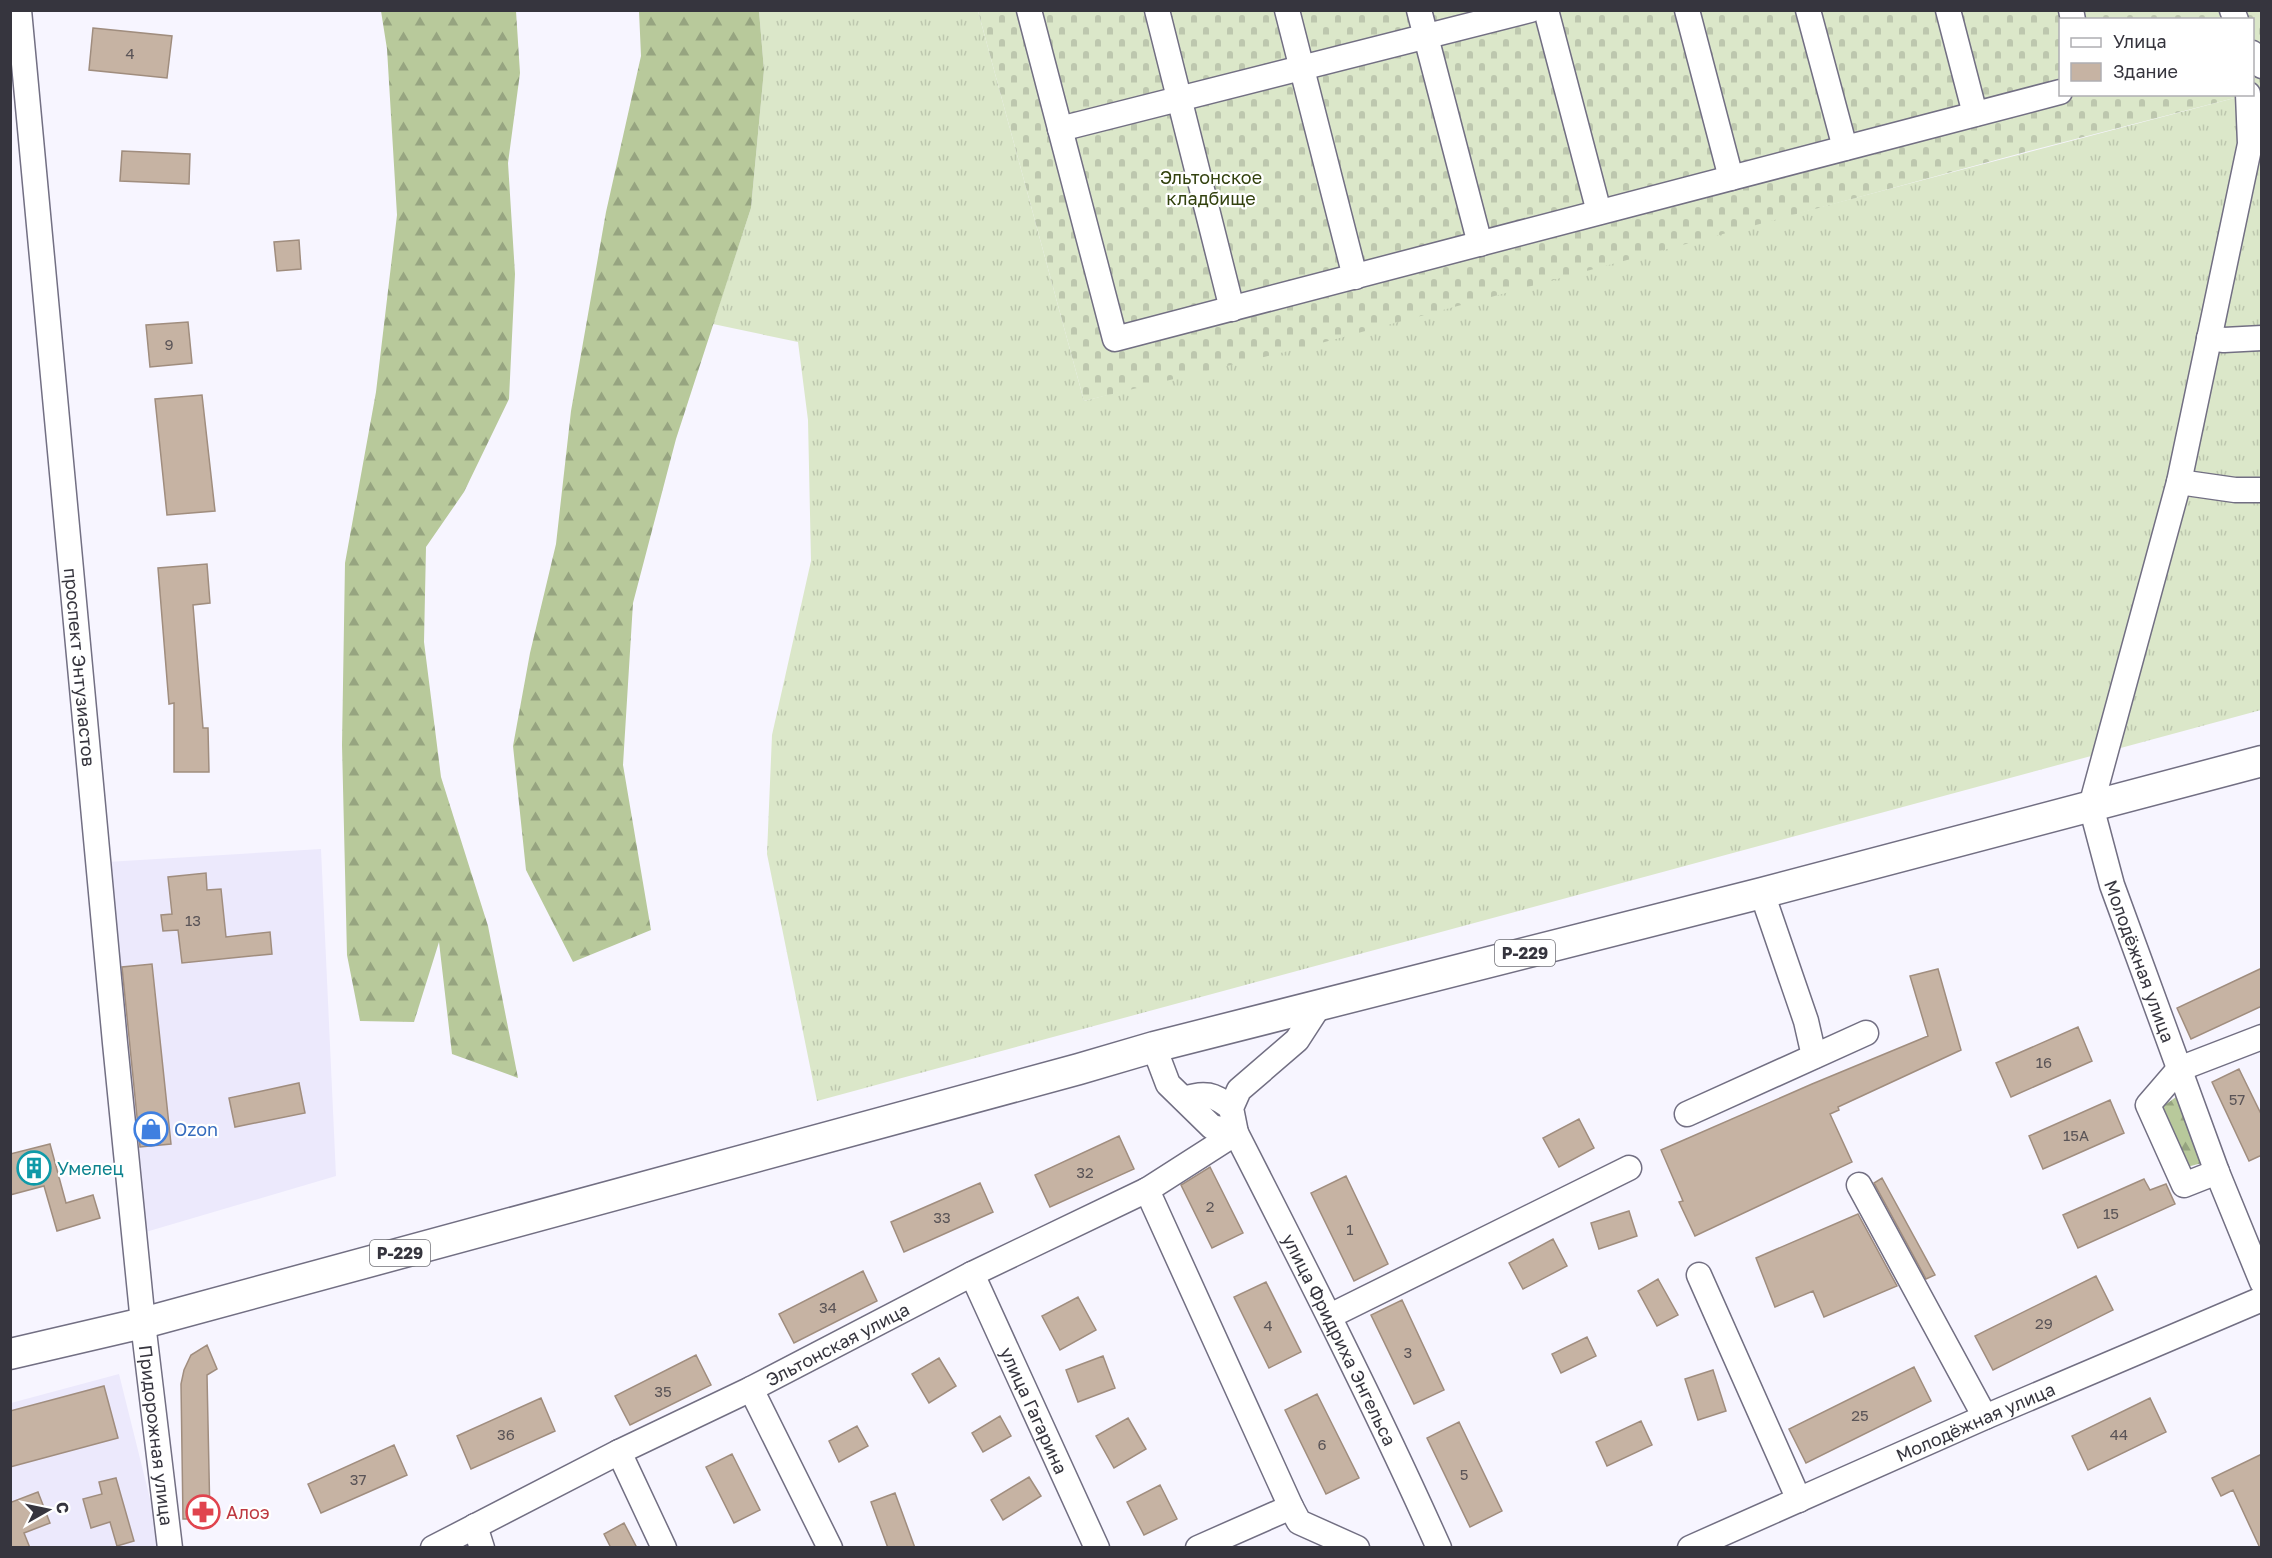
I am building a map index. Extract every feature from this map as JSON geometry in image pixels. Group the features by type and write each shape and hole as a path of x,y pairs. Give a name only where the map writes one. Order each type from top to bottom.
{"main road":[{"name":"Р-229","path":"10,1354 143,1323 1154,1047 1762,893 2262,760"}],"street":[{"name":"проспект Энтузиастов","path":"19,10 112,1019 143,1323"},
{"path":"1029,10 1115,339 2059,93"},
{"path":"1157,10 1232,309"},
{"path":"1287,10 1355,277"},
{"path":"1419,10 1480,244"},
{"path":"1060,129 1530,10"},
{"path":"1546,10 1599,213"},
{"path":"1686,10 1731,178"},
{"path":"1808,10 1845,148"},
{"path":"1948,10 1975,114"},
{"path":"2091,806 2179,482 2250,144 2248,96"},
{"path":"2209,338 2224,340 2262,338"},
{"path":"2179,482 2235,490 2262,490"},
{"name":"Молодёжная улица","path":"2091,806 2112,885 2217,1172 2262,1282"},
{"path":"1762,893 1803,1011 1814,1056"},
{"path":"1184,1100 1196,1095 1207,1095 1219,1098 1231,1108 1239,1090 1297,1040 1319,1006"},
{"path":"1687,1114 1866,1033"},
{"path":"2217,1172 2184,1185 2148,1106 2179,1070 2262,1037"},
{"path":"1154,1047 1168,1084 1212,1127 1236,1133"},
{"name":"улица Фридриха Энгельса","path":"1231,1108 1236,1133 1330,1316 1403,1467 1439,1548"},
{"name":"Эльтонская улица","path":"433,1548 478,1537 619,1452 751,1389 972,1274 1147,1190 1236,1133"},
{"path":"1330,1316 1629,1168"},
{"path":"1859,1185 1985,1417"},
{"path":"1147,1190 1299,1522 1357,1548"},
{"name":"улица Гагарина","path":"972,1274 1097,1548"},
{"path":"1699,1275 1799,1500"},
{"name":"Молодёжная улица","path":"1690,1548 1985,1417 2262,1299"},
{"name":"Придорожная улица","path":"143,1323 170,1548"},
{"path":"751,1389 830,1548"},
{"path":"619,1452 664,1548"},
{"path":"1198,1548 1291,1507"}],"shaded area":[{"path":"321,849 336,1176 139,1234 107,862"},
{"path":"119,1374 161,1547 11,1548 11,1403"}],"green space":[{"path":"381,11 516,11 520,73 508,163 515,274 509,399 464,492 426,547 424,642 441,777 488,926 518,1078 452,1054 439,942 414,1022 360,1021 347,955 342,745 345,563 376,392 397,215 387,49"},
{"path":"639,11 759,11 764,70 751,208 676,439 633,603 623,765 651,930 573,962 526,870 513,746 530,653 556,544 571,411 606,212 641,56"},
{"path":"759,11 978,11 1084,401 2242,96 2254,96 2254,93 2261,91 2261,710 817,1101 767,854 772,735 811,561 808,420 798,342 713,324 751,208 764,70"},
{"name":"Эльтонское кладбище","path":"978,11 2261,11 2261,91 2254,93 2254,18 2059,18 2059,96 2242,96 2029,151 1321,343 1084,401"},
{"path":"2176,1097 2202,1163 2187,1167 2162,1107"}],"building":[{"path":"93,28 172,36 167,78 89,70"},
{"path":"122,151 190,154 189,184 120,181"},
{"path":"299,240 301,269 277,271 274,242"},
{"path":"188,322 192,363 150,367 146,325"},
{"path":"202,395 215,511 167,515 155,399"},
{"path":"207,564 210,603 193,605 203,728 208,728 209,772 174,772 174,703 169,704 158,568"},
{"path":"206,873 207,890 221,889 226,937 270,932 272,954 182,963 178,930 163,931 161,915 172,914 168,877"},
{"path":"152,964 171,1144 140,1147 122,967"},
{"path":"2262,968 2262,1006 2191,1039 2177,1008"},
{"path":"1938,969 1961,1050 1838,1107 1839,1110 1830,1114 1852,1162 1695,1236 1679,1202 1683,1201 1661,1150 1928,1036 1910,976"},
{"path":"2078,1027 2092,1061 2011,1097 1996,1063"},
{"path":"2239,1069 2262,1116 2262,1155 2249,1161 2212,1082"},
{"path":"299,1083 305,1113 235,1127 229,1098"},
{"path":"2110,1100 2124,1133 2043,1169 2029,1136"},
{"path":"1579,1119 1594,1148 1559,1167 1543,1138"},
{"path":"1119,1136 1134,1169 1050,1207 1035,1175"},
{"path":"50,1144 66,1203 93,1195 100,1218 57,1231 44,1186 10,1195 10,1154"},
{"path":"1210,1167 1243,1233 1212,1248 1181,1185"},
{"path":"1346,1176 1388,1264 1354,1281 1311,1193"},
{"path":"1882,1178 1935,1275 1926,1279 1874,1183"},
{"path":"2144,1179 2150,1190 2166,1184 2175,1204 2078,1248 2063,1215"},
{"path":"980,1183 993,1212 904,1252 891,1222"},
{"path":"1629,1211 1637,1236 1599,1249 1591,1223"},
{"path":"1858,1214 1897,1286 1824,1317 1813,1291 1775,1307 1756,1258"},
{"path":"1553,1239 1567,1266 1523,1289 1509,1263"},
{"path":"863,1271 877,1301 794,1343 779,1314"},
{"path":"2096,1276 2113,1310 1993,1370 1975,1336"},
{"path":"1658,1279 1678,1315 1657,1326 1638,1291"},
{"path":"1266,1282 1301,1352 1269,1368 1234,1297"},
{"path":"1078,1297 1096,1330 1060,1350 1042,1316"},
{"path":"1402,1300 1444,1390 1414,1404 1371,1315"},
{"path":"1587,1337 1596,1356 1561,1373 1552,1354"},
{"path":"207,1345 217,1369 207,1375 210,1519 183,1519 181,1384 191,1355"},
{"path":"696,1355 711,1385 630,1425 615,1396"},
{"path":"1103,1356 1115,1388 1078,1402 1066,1370"},
{"path":"939,1358 956,1386 929,1403 912,1374"},
{"path":"1914,1367 1931,1401 1806,1463 1789,1429"},
{"path":"1713,1370 1726,1411 1698,1420 1685,1379"},
{"path":"104,1386 118,1438 10,1467 10,1411"},
{"path":"1317,1394 1359,1478 1326,1494 1285,1410"},
{"path":"541,1398 555,1431 471,1469 457,1436"},
{"path":"2150,1398 2166,1432 2088,1470 2072,1436"},
{"path":"1000,1416 1011,1436 983,1452 972,1433"},
{"path":"1128,1418 1146,1449 1114,1468 1096,1436"},
{"path":"1641,1421 1652,1445 1607,1466 1596,1442"},
{"path":"1459,1422 1502,1511 1470,1527 1427,1438"},
{"path":"857,1426 868,1446 839,1462 829,1441"},
{"path":"394,1445 407,1475 321,1513 308,1484"},
{"path":"732,1454 760,1510 734,1523 706,1467"},
{"path":"2262,1454 2262,1548 2260,1548 2233,1490 2221,1496 2212,1478"},
{"path":"1029,1477 1041,1496 1003,1520 991,1500"},
{"path":"116,1478 134,1541 117,1546 110,1522 91,1528 83,1499 102,1494 99,1482"},
{"path":"1160,1485 1177,1519 1144,1535 1127,1502"},
{"path":"38,1492 50,1523 24,1533 30,1548 10,1548 10,1501"},
{"path":"895,1493 915,1548 888,1548 871,1502"},
{"path":"624,1523 637,1548 611,1548 604,1534"}],"place":[{"name":"Ozon","path":"151,1129"},
{"name":"Умелец","path":"34,1168"},
{"name":"Алоэ","path":"203,1512"}]}
